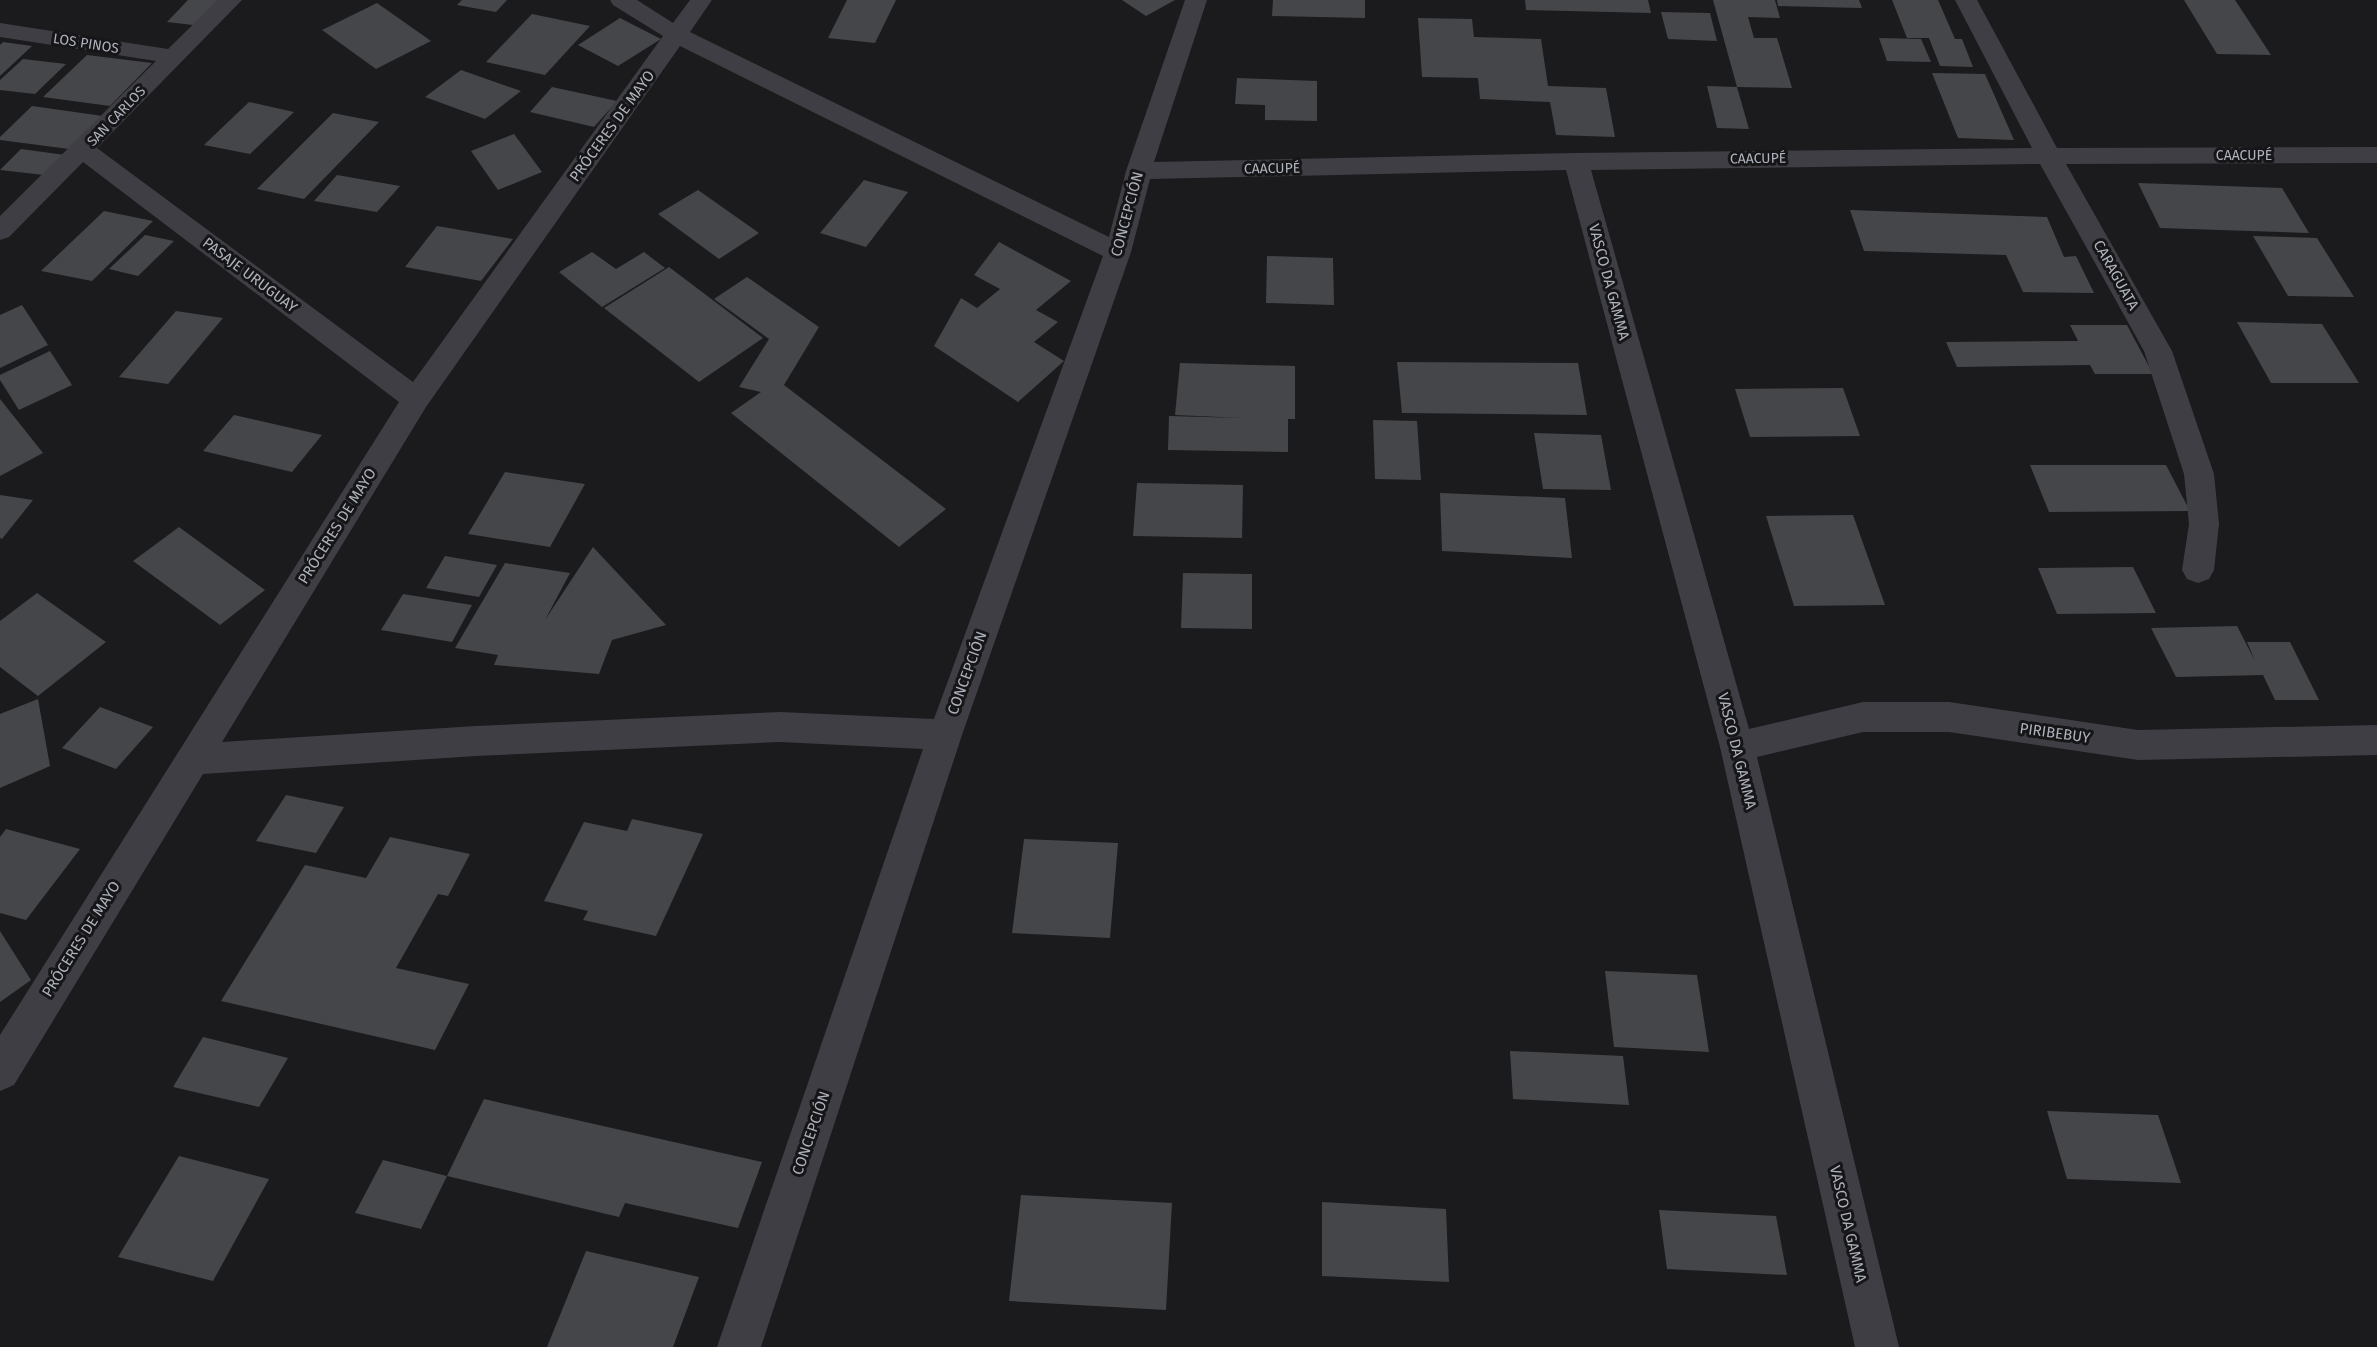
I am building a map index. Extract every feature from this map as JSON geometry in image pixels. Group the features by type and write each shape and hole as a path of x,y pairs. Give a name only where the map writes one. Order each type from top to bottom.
{"street":[{"name":"SAN CARLOS","path":"0,231 231,0"},
{"path":"621,0 677,35 1118,252"},
{"name":"PRÓCERES DE MAYO","path":"0,1071 416,399 701,0"},
{"name":"CONCEPCIÓN","path":"739,1347 945,735 1118,252 1139,171 1196,0"},
{"name":"CARAGUATA","path":"1966,0 2048,154 2158,351 2199,474 2204,524 2198,570"},
{"name":"LOS PINOS","path":"0,30 173,57"},
{"name":"PASAJE URUGUAY","path":"83,150 416,399"},
{"name":"CAACUPÉ","path":"1139,171 1576,160 2048,154 2377,155"},
{"name":"VASCO DA GAMMA","path":"1576,160 1737,747 1877,1347"},
{"name":"PIRIBEBUY","path":"1737,747 1863,717 1949,717 2138,745 2377,740"},
{"path":"192,759 476,741 780,727 945,735"}],"building":[{"path":"188,0 226,0 202,26 167,22"},
{"path":"462,0 507,0 496,12 457,5"},
{"path":"847,0 896,0 875,43 828,38"},
{"path":"1122,0 1175,0 1146,16"},
{"path":"1273,0 1365,0 1365,18 1272,16"},
{"path":"1525,0 1648,0 1651,13 1526,10"},
{"path":"1713,0 1775,0 1780,18 1748,17 1754,38 1777,38 1792,88 1737,87"},
{"path":"1777,0 1859,0 1862,8 1778,6"},
{"path":"1892,0 1938,0 1955,39 1962,39 1973,67 1940,66 1929,38 1907,38"},
{"path":"2184,0 2235,0 2271,55 2217,54"},
{"path":"377,3 431,41 376,69 322,30"},
{"path":"1661,12 1710,13 1717,41 1668,39"},
{"path":"532,14 590,26 545,75 486,62"},
{"path":"620,18 661,39 618,66 578,45"},
{"path":"1418,18 1472,19 1474,37 1541,39 1548,86 1606,88 1615,137 1556,135 1550,102 1480,99 1478,78 1422,77"},
{"path":"1879,38 1921,39 1931,62 1887,61"},
{"path":"3,42 32,46 0,76 0,45"},
{"path":"87,55 152,63 110,106 43,97"},
{"path":"23,59 66,64 35,94 0,90 0,80"},
{"path":"461,70 521,91 485,119 425,97"},
{"path":"1932,73 1985,74 2014,140 1958,138"},
{"path":"1237,78 1317,81 1317,121 1265,120 1265,105 1235,104"},
{"path":"1707,86 1737,87 1749,129 1717,128"},
{"path":"552,87 617,101 594,127 530,112"},
{"path":"249,102 294,112 250,154 204,145"},
{"path":"32,106 103,116 69,149 0,140 0,137"},
{"path":"333,113 379,122 304,199 257,189"},
{"path":"514,134 542,172 498,190 471,151"},
{"path":"21,149 65,155 44,175 0,170"},
{"path":"337,175 400,186 377,212 314,201"},
{"path":"864,180 908,192 866,247 820,233"},
{"path":"2138,183 2282,188 2309,233 2160,228"},
{"path":"698,190 759,233 719,259 658,214"},
{"path":"1850,210 2047,217 2064,257 2076,256 2094,293 2023,292 2006,255 1864,251"},
{"path":"104,211 153,221 92,281 41,271"},
{"path":"437,226 513,239 481,281 405,267"},
{"path":"145,235 174,241 138,276 109,269"},
{"path":"2253,236 2317,238 2354,297 2288,296"},
{"path":"999,242 1071,281 1036,310 1058,322 1034,342 1064,361 1018,402 934,346 961,298 977,308 1000,289 974,275"},
{"path":"592,252 616,269 644,252 665,268 602,307 559,272"},
{"path":"1267,256 1333,258 1334,305 1266,303"},
{"path":"669,267 763,338 699,382 604,308"},
{"path":"747,277 819,327 784,385 946,509 899,547 731,413 761,392 739,387 769,339 714,299"},
{"path":"22,305 48,345 0,368 0,315"},
{"path":"176,311 223,318 168,384 119,377"},
{"path":"2237,322 2322,324 2359,383 2271,383"},
{"path":"2070,325 2127,325 2153,374 2095,374 2090,365 1957,367 1946,342 2078,341"},
{"path":"50,351 72,385 19,410 0,380 0,375"},
{"path":"1397,362 1578,363 1587,415 1402,413"},
{"path":"1180,363 1295,366 1295,419 1288,419 1288,452 1168,450 1169,416 1243,418 1175,415"},
{"path":"1843,388 1860,436 1750,437 1735,389"},
{"path":"0,399 43,453 0,476"},
{"path":"234,415 322,435 292,472 203,451"},
{"path":"1373,420 1417,421 1421,480 1375,479"},
{"path":"1534,433 1601,435 1611,490 1543,489"},
{"path":"2030,465 2166,465 2190,511 2049,512"},
{"path":"505,472 585,484 550,547 468,534"},
{"path":"1137,483 1243,485 1242,538 1133,536"},
{"path":"1440,493 1565,498 1572,558 1442,551"},
{"path":"0,495 33,500 2,539 0,538"},
{"path":"1853,515 1885,605 1794,606 1766,516"},
{"path":"179,527 265,590 220,625 133,561"},
{"path":"593,547 666,625 612,640 599,674 494,665 498,655 455,648 505,563 570,573 545,620"},
{"path":"445,556 497,565 479,597 426,588"},
{"path":"2133,567 2156,613 2057,614 2038,568"},
{"path":"1183,573 1252,574 1252,629 1181,628"},
{"path":"37,593 106,642 38,696 0,667 0,621"},
{"path":"403,594 472,605 452,642 381,630"},
{"path":"2237,626 2255,661 2247,642 2290,642 2319,700 2275,700 2263,675 2176,677 2151,628"},
{"path":"38,699 50,766 0,788 0,714"},
{"path":"100,707 153,727 116,769 62,748"},
{"path":"286,795 344,807 316,853 256,841"},
{"path":"632,819 703,834 656,936 583,920 588,911 544,901 584,822 627,831"},
{"path":"6,829 80,849 26,920 0,913 0,837"},
{"path":"390,837 470,854 448,896 438,894 396,968 469,984 435,1050 221,1001 305,865 366,878"},
{"path":"1024,839 1118,843 1110,938 1012,933"},
{"path":"0,931 31,980 0,1002"},
{"path":"1605,971 1697,975 1709,1052 1614,1047"},
{"path":"203,1037 288,1058 259,1107 173,1087"},
{"path":"1510,1051 1623,1056 1629,1105 1513,1099"},
{"path":"484,1099 762,1162 738,1228 625,1203 619,1217 447,1176"},
{"path":"2047,1111 2158,1115 2181,1183 2067,1179"},
{"path":"179,1156 269,1179 213,1281 118,1257"},
{"path":"383,1160 447,1176 421,1229 355,1213"},
{"path":"1021,1195 1172,1203 1166,1310 1009,1301"},
{"path":"1322,1202 1446,1209 1449,1282 1322,1276"},
{"path":"1659,1210 1776,1216 1787,1275 1667,1269"},
{"path":"586,1251 699,1277 673,1347 547,1347"}]}
